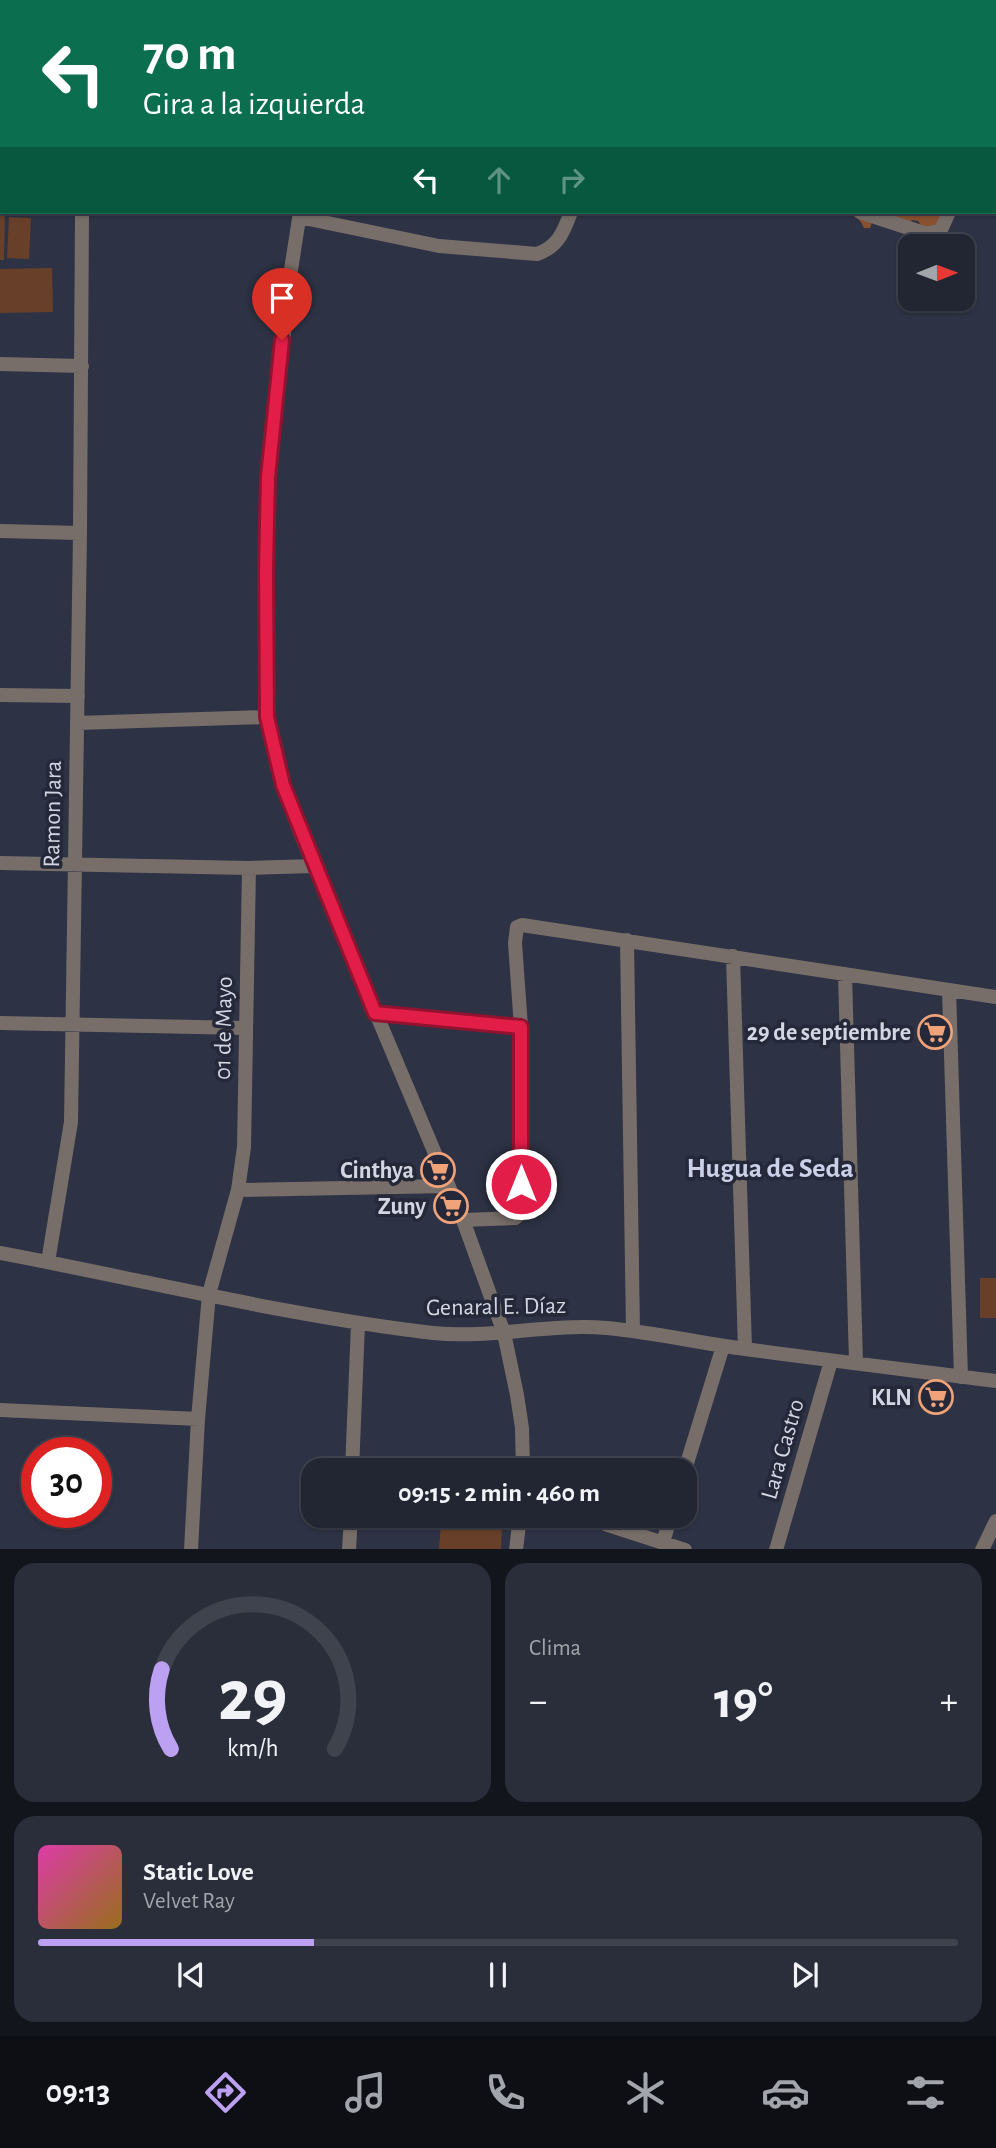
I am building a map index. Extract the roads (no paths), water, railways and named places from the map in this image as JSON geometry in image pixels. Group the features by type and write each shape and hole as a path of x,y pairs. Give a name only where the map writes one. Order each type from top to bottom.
{"street":[{"name":"Ramon Jara","path":"48,1262 71,1122 82,214"},
{"path":"523,1458 522,1428 504,1333 463,1220 314,866 283,785 267,717 268,477 299,214 439,246 537,254 546,251 560,238 570,214"},
{"path":"866,214 927,234 942,230 948,214"},
{"path":"0,364 82,366"},
{"path":"0,531 80,533"},
{"path":"0,695 78,696"},
{"path":"77,723 267,717"},
{"path":"0,863 74,866 314,866"},
{"name":"01 de Mayo","path":"209,1294 238,1190 244,1147 249,867"},
{"path":"463,1220 515,1218 521,1213 521,1027 515,943 517,927 528,925 996,997"},
{"path":"627,940 634,1331"},
{"path":"733,956 745,1349"},
{"path":"845,974 856,1362"},
{"path":"949,990 961,1377"},
{"path":"375,1013 521,1027"},
{"path":"0,1023 245,1028"},
{"path":"238,1190 448,1186"},
{"name":"Genaral E. Díaz","path":"0,1253 358,1324 437,1333 504,1333 566,1326 634,1331 831,1361 996,1381"},
{"path":"191,1549 198,1419 209,1294"},
{"path":"352,1458 358,1324"},
{"path":"689,1458 723,1346"},
{"name":"Lara Castro","path":"776,1549 831,1361"},
{"path":"0,1410 198,1419"},
{"path":"982,1549 996,1521"},
{"path":"349,1549 350,1528"},
{"path":"516,1549 519,1528"},
{"path":"618,1528 685,1549"},
{"path":"663,1542 667,1528"}],"place":[{"name":"29 de septiembre","path":"935,1032"},
{"name":"Cinthya","path":"438,1170"},
{"name":"Zuny","path":"451,1206"},
{"name":"KLN","path":"936,1397"}],"district":[{"name":"Hugua de Seda","path":"770,1167"}]}
